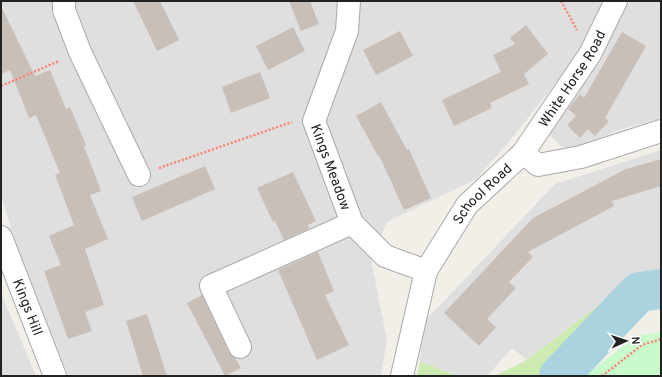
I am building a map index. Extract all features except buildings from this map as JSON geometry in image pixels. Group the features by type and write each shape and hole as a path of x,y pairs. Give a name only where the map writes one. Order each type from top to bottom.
{"street":[{"path":"64,1 64,10 80,52 139,175"},
{"name":"Kings Meadow","path":"349,1 347,31 314,121 352,223 385,256 426,271"},
{"name":"White Horse Road","path":"523,153 590,54 616,1"},
{"name":"School Road","path":"402,376 426,271 467,205 523,153 538,165 581,157 661,131"},
{"path":"240,347 211,286 352,223"},
{"name":"Kings Hill","path":"1,237 55,376"}],"path":[{"path":"561,1 590,54"},
{"path":"1,86 80,52"},
{"path":"139,175 300,120 314,121"},
{"path":"602,376 642,345 661,339"}],"shaded area":[{"path":"1,1 605,1 578,55 507,144 476,179 387,222 371,259 387,341 381,376 68,376 17,247 1,196"},
{"path":"629,1 661,1 661,118 619,130 574,149 562,147 549,134 603,51"},
{"path":"661,150 661,275 626,284 527,360 512,348 487,376 458,376 420,362 423,323 555,184"},
{"path":"1,293 36,376 1,376"}],"green space":[{"path":"661,275 661,294 627,311 569,376 495,376 527,360 626,284"},
{"path":"661,332 661,376 585,376 636,336"},
{"path":"420,362 458,376 417,376"}],"waterway":[{"path":"559,376 639,292 661,289"}]}
